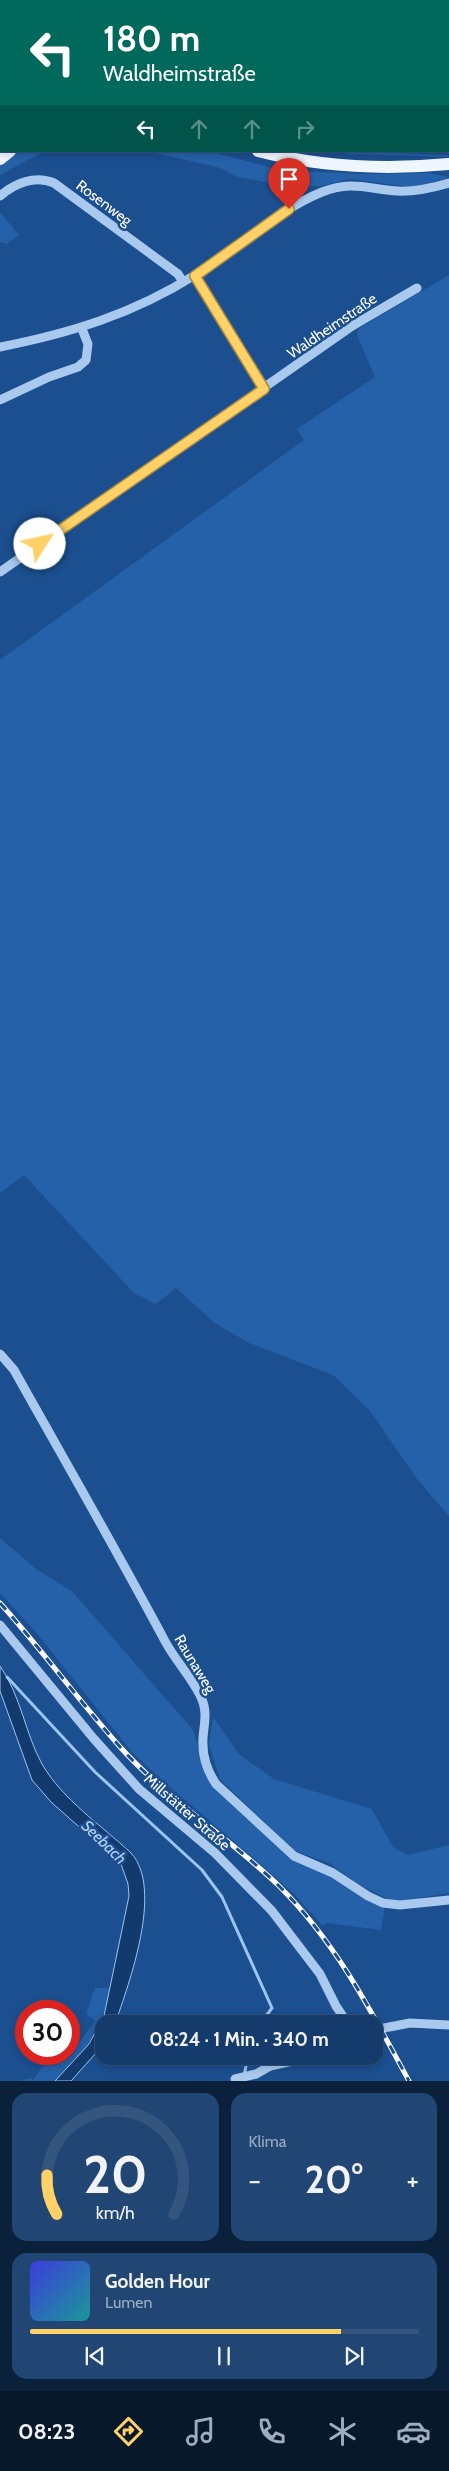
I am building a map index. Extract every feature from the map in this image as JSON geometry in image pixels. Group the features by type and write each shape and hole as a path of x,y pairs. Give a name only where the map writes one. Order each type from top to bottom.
{"main road":[{"path":"264,152 391,168 449,164"}],"street":[{"name":"Rosenweg","path":"0,196 18,184 44,179 54,183 178,274 183,282"},
{"path":"0,347 82,329 120,315 195,276 279,215 324,192 346,186 362,185 395,191 414,191 449,183"},
{"path":"195,276 264,389"},
{"name":"Waldheimstraße","path":"0,572 352,326 417,288"},
{"path":"0,400 82,363 88,353 82,329"},
{"name":"Raunaweg","path":"0,1354 14,1370 120,1556 176,1661 201,1697 207,1717 203,1738 204,1755 209,1772 216,1784 294,1856 333,1873 368,1896 384,1903 400,1905 449,1900"},
{"name":"Millstätter Straße","path":"0,1625 81,1724 134,1783 215,1853 272,1910 310,1958 342,2015"},
{"path":"383,2028 410,2023 449,2025"},
{"path":"235,2079 256,2074 274,2065"}],"shaded area":[{"path":"19,152 43,152 0,175 0,166"},
{"path":"150,152 212,152 273,168 295,171 365,174 428,173 449,177 423,186 410,187 350,179 322,186 286,186 238,177 217,167"},
{"path":"345,152 449,155 449,157 348,154"},
{"path":"0,212 19,235 7,244 0,242"},
{"path":"449,275 449,1516 417,1479 370,1411 333,1375 249,1343 216,1324 176,1288 156,1304 134,1293 24,1175 0,1193 0,660 304,440 297,429 375,377 357,335 358,329"},
{"path":"0,1538 36,1569 72,1591 193,1730 207,1774 219,1792 272,1842 385,1906 381,1930 327,1923 322,1925 294,1894 133,1753 34,1630 0,1593"},
{"path":"213,1717 239,1754 274,1779 372,1809 393,1847 408,1855 449,1845 449,1893 400,1901 386,1898 360,1885 329,1863 293,1850 220,1779 209,1745"},
{"path":"95,1988 110,1988 103,2015 95,2015 95,2021 86,2014"},
{"path":"95,2021 95,2032 80,2055 80,2042"},
{"path":"46,2065 71,2065 55,2081 20,2081 30,2078 33,2080 41,2068"}],"water":[{"name":"Seebach","path":"0,1666 13,1690 42,1764 71,1801 131,1853 140,1869 144,1889 141,1937 118,2015 104,2015 129,1896 128,1884 121,1864 51,1802 32,1780 0,1691"},
{"name":"Seebach","path":"95,2033 95,2054 71,2081 55,2081 70,2065 80,2065 80,2054 89,2044"}],"waterway":[{"path":"7,1677 95,1772 202,1870 222,1897 272,2008 267,2015"},
{"path":"244,2076 246,2065"}],"railway":[{"path":"0,1603 121,1748 159,1785 261,1869 300,1909 319,1932 352,1979 409,2081"}],"route":[{"path":"40,544 264,389 195,276 289,209"}]}
